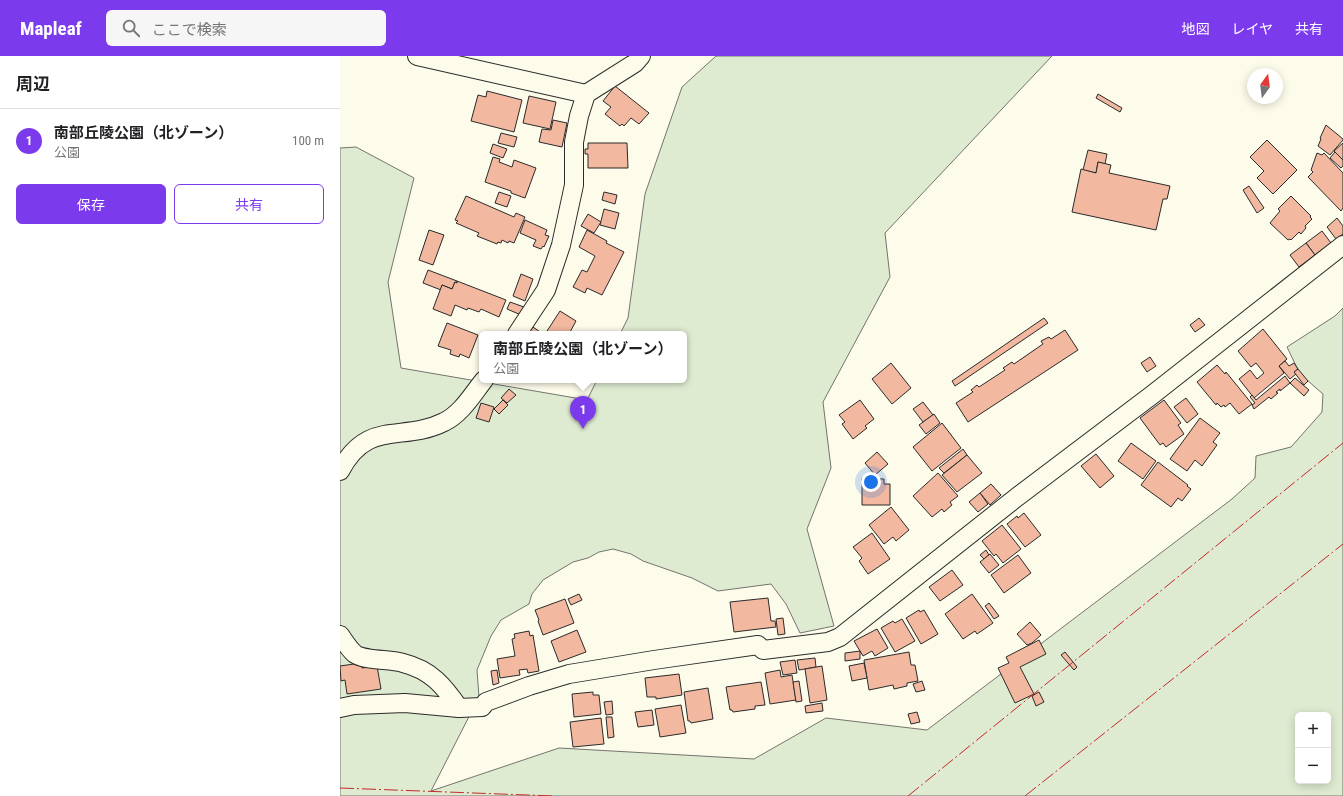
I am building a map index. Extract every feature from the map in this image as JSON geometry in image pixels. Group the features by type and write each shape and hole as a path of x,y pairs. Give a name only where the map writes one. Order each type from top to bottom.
{"street":[{"path":"417,56 586,94"},
{"path":"519,331 546,290 561,245 574,185 574,142 579,116 586,94 635,63 642,56"},
{"path":"340,708 354,704 405,703 459,708 482,707 486,702 529,686 569,674 758,645 763,650 828,642 840,637 1017,497 1152,395 1343,246"},
{"path":"340,471 351,453 371,438 384,434 433,428 446,422 460,411 482,383"},
{"path":"340,635 350,649 357,655 374,659 403,662 426,672 447,690 459,708"}],"green space":[{"path":"716,56 1052,56 885,233 890,277 823,402 831,468 807,529 834,626 800,633 786,604 771,584 718,591 692,578 643,561 631,554 613,549 599,552 588,558 573,562 543,580 532,594 529,604 501,620 491,636 477,670 479,697 431,791 559,748 754,759 826,718 927,730 1232,499 1255,478 1256,456 1291,447 1322,412 1323,394 1300,374 1287,347 1335,316 1343,308 1343,796 340,796 340,148 356,147 414,178 388,282 401,368 479,381 479,383 488,383 587,400 596,383 687,383 687,331 622,331 628,318 645,194 682,87"}],"building":[{"path":"615,86 649,113 639,124 631,118 624,126 622,124 620,126 605,114 611,107 603,101"},
{"path":"487,91 522,100 514,132 471,121 478,95 486,97"},
{"path":"1098,94 1122,108 1120,112 1096,98"},
{"path":"529,96 556,102 550,129 523,123"},
{"path":"553,120 567,123 562,147 539,142 542,129 551,130"},
{"path":"1326,125 1343,139 1330,155 1318,146"},
{"path":"501,133 517,137 514,147 498,143"},
{"path":"1267,140 1297,170 1273,194 1257,178 1264,171 1250,157"},
{"path":"588,143 627,143 628,168 588,168 588,154 585,154 585,149 588,149"},
{"path":"1343,143 1343,160 1334,151"},
{"path":"493,144 507,149 503,158 490,153"},
{"path":"1088,150 1107,154 1105,164 1098,162 1096,173 1083,170"},
{"path":"1335,152 1343,160 1343,166 1341,168 1330,158"},
{"path":"1317,153 1322,155 1324,153 1343,173 1343,208 1341,211 1308,177 1313,172 1311,170"},
{"path":"493,157 500,159 499,162 512,167 514,160 536,168 525,198 511,193 511,191 485,182"},
{"path":"1098,162 1111,165 1109,173 1170,186 1167,199 1163,199 1156,230 1072,212 1081,169 1096,173"},
{"path":"1249,186 1264,208 1257,213 1243,190"},
{"path":"499,192 511,196 507,207 495,203"},
{"path":"604,192 617,195 615,204 602,200"},
{"path":"466,196 514,217 516,213 525,217 514,243 509,241 508,243 502,240 501,243 498,242 497,244 477,236 479,233 456,223 458,221 455,220"},
{"path":"1291,196 1311,216 1310,217 1312,219 1305,226 1306,228 1301,234 1299,232 1291,240 1288,240 1270,223 1280,211 1278,209"},
{"path":"604,209 619,213 615,229 600,225"},
{"path":"588,214 601,222 594,233 581,226"},
{"path":"1337,218 1343,226 1343,234 1336,239 1327,227"},
{"path":"525,220 547,230 545,235 549,236 544,247 543,246 541,249 533,246 536,240 520,233"},
{"path":"429,230 444,235 433,265 419,260"},
{"path":"587,230 607,241 606,243 624,252 602,295 587,288 585,293 573,287 582,270 587,272 595,256 579,247"},
{"path":"1322,231 1331,243 1315,255 1306,243"},
{"path":"1306,243 1315,255 1299,267 1290,255"},
{"path":"428,270 457,281 457,283 455,282 452,289 442,285 441,290 423,283"},
{"path":"521,274 533,279 525,301 513,296"},
{"path":"457,281 506,300 499,317 481,309 479,312 468,308 467,310 455,305 451,316 433,309 442,285 452,289"},
{"path":"510,302 524,307 521,315 507,309"},
{"path":"560,311 576,321 571,331 547,331"},
{"path":"1044,318 1048,323 955,386 952,381"},
{"path":"1199,318 1205,325 1195,332 1190,325"},
{"path":"447,323 478,335 469,358 460,354 459,357 450,354 451,350 438,346"},
{"path":"533,327 539,331 530,331"},
{"path":"1263,329 1287,359 1279,366 1284,373 1254,398 1239,379 1250,370 1257,379 1264,373 1256,363 1251,367 1238,351"},
{"path":"1065,330 1078,350 968,422 956,403 973,392 971,390 977,385 979,387 1005,370 1003,368 1012,362 1014,364 1043,344 1041,341 1049,337 1051,339"},
{"path":"1150,357 1156,366 1147,372 1141,363"},
{"path":"1285,361 1289,366 1294,363 1298,369 1294,372 1296,374 1290,379 1279,366"},
{"path":"891,363 911,388 892,404 872,379"},
{"path":"1217,365 1225,374 1226,372 1252,404 1239,414 1230,403 1225,407 1224,405 1221,407 1217,403 1216,405 1197,382"},
{"path":"1298,369 1308,381 1304,385 1294,372"},
{"path":"1285,376 1290,383 1280,391 1280,389 1276,392 1278,393 1271,399 1269,397 1254,409 1252,405 1255,403 1250,397 1252,395 1256,400"},
{"path":"1295,378 1309,390 1304,396 1290,383"},
{"path":"509,389 516,395 507,403 501,398"},
{"path":"1186,398 1198,414 1187,423 1174,407"},
{"path":"503,400 508,405 499,414 494,409"},
{"path":"860,400 874,419 865,426 867,428 853,439 842,424 845,422 839,415"},
{"path":"1164,400 1181,423 1178,425 1184,434 1166,447 1163,443 1160,445 1140,418"},
{"path":"923,402 933,415 923,422 913,409"},
{"path":"481,403 494,407 489,422 476,418"},
{"path":"934,414 940,423 926,434 919,425"},
{"path":"1200,418 1220,433 1213,442 1217,445 1202,466 1195,460 1187,471 1170,459"},
{"path":"942,423 961,448 932,471 913,447"},
{"path":"1131,443 1156,461 1143,479 1118,461"},
{"path":"963,449 967,455 944,473 939,468"},
{"path":"877,452 888,464 875,475 865,463"},
{"path":"1096,454 1114,476 1100,488 1081,466"},
{"path":"967,455 982,473 957,492 942,475"},
{"path":"1158,462 1191,489 1182,501 1178,498 1171,507 1141,485"},
{"path":"938,473 958,496 950,502 952,505 944,512 942,509 932,517 913,496"},
{"path":"862,478 884,479 884,484 890,484 890,505 862,505"},
{"path":"991,484 1001,495 990,505 980,493"},
{"path":"980,493 988,504 978,512 969,502"},
{"path":"891,507 909,530 896,541 893,537 884,544 869,525"},
{"path":"1024,513 1041,535 1025,547 1007,524 1017,516 1018,518"},
{"path":"1002,525 1021,549 1003,563 996,554 994,556 982,541"},
{"path":"872,533 890,559 868,574 859,561 862,558 853,547"},
{"path":"986,550 989,555 984,559 980,555"},
{"path":"990,554 999,565 989,573 980,562"},
{"path":"1018,555 1031,573 1004,593 991,575"},
{"path":"952,570 963,585 940,601 929,587"},
{"path":"579,594 582,600 571,605 568,599"},
{"path":"972,594 993,623 977,634 975,631 963,639 945,614"},
{"path":"768,598 771,621 775,621 776,627 734,632 730,602"},
{"path":"565,599 574,623 543,635 535,610"},
{"path":"989,603 999,616 994,619 985,606"},
{"path":"919,610 920,612 924,610 938,634 921,644 906,618"},
{"path":"783,618 785,634 778,635 776,619"},
{"path":"902,619 915,641 895,652 881,628 893,621 895,623"},
{"path":"1030,622 1041,635 1032,643 1027,645 1017,634"},
{"path":"877,629 888,648 875,656 872,651 863,656 854,641"},
{"path":"577,630 586,652 559,662 551,641"},
{"path":"529,631 530,636 533,635 539,671 528,673 527,669 519,670 520,675 500,678 497,659 515,656 512,639 515,638 514,634"},
{"path":"1039,640 1046,654 1020,667 1034,694 1015,703 998,668 1009,663 1006,657"},
{"path":"860,651 860,659 845,661 845,653"},
{"path":"909,652 911,665 915,665 918,681 907,683 907,686 894,689 893,685 869,690 864,660"},
{"path":"1065,652 1077,667 1074,670 1061,655"},
{"path":"815,658 816,667 799,670 797,660"},
{"path":"795,660 797,673 783,675 780,662"},
{"path":"361,663 362,668 377,666 381,689 347,694 345,680 341,681 340,666"},
{"path":"864,663 867,678 852,681 849,666"},
{"path":"822,666 827,700 810,703 805,669"},
{"path":"497,670 499,683 493,685 491,671"},
{"path":"780,670 781,677 792,675 796,700 770,704 765,673"},
{"path":"679,674 682,695 656,699 656,697 647,697 645,678"},
{"path":"799,681 802,701 796,702 793,682"},
{"path":"922,681 925,690 916,692 913,684"},
{"path":"761,682 765,705 755,706 755,709 733,712 730,710 726,687"},
{"path":"708,688 713,719 691,723 688,721 684,692"},
{"path":"593,692 593,695 599,695 601,714 574,717 572,694"},
{"path":"1039,692 1044,702 1036,706 1032,696"},
{"path":"612,701 613,714 606,715 604,702"},
{"path":"822,703 823,711 806,713 805,706"},
{"path":"681,705 686,733 660,737 655,709"},
{"path":"652,710 654,725 638,727 635,712"},
{"path":"917,712 920,722 911,724 908,714"},
{"path":"606,717 612,717 614,737 608,738"},
{"path":"601,718 604,744 573,747 570,722"}],"power":[{"path":"908,796 1343,443"},
{"path":"1025,796 1343,544"},
{"path":"340,788 554,796"}],"place":[{"name":"南部丘陵公園（北ゾーン）","path":"583,429"}]}
